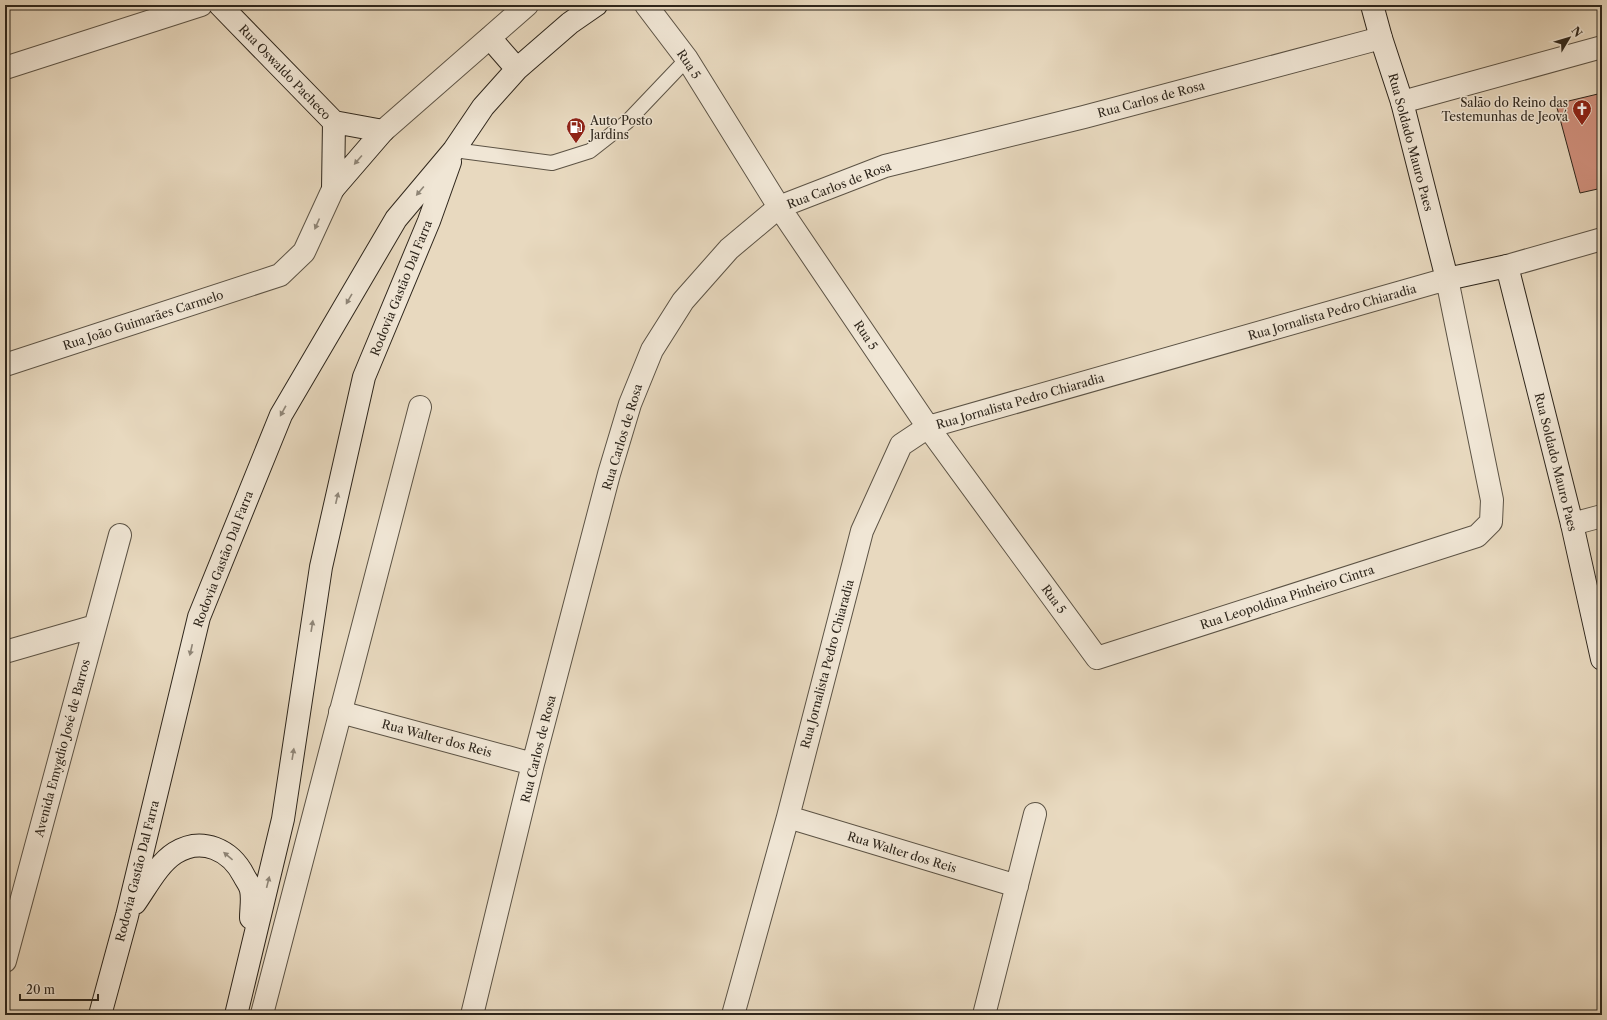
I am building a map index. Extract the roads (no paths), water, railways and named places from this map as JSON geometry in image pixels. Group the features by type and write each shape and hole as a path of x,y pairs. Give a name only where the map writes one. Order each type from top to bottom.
{"street":[{"path":"5,68 201,5"},
{"name":"Rua Oswaldo Pacheco","path":"220,5 334,122"},
{"path":"333,189 383,131 528,5"},
{"name":"Rodovia Gastão Dal Farra","path":"100,1015 127,916 199,617 281,415 396,218 454,150 483,107 517,68 570,23 596,5"},
{"name":"Rua 5","path":"646,5 687,59 780,207 928,427 1097,658"},
{"name":"Rua Soldado Mauro Paes","path":"1372,5 1402,102 1447,279 1492,500 1491,522 1477,536"},
{"path":"490,38 517,68"},
{"name":"Rua Carlos de Rosa","path":"472,1015 533,764 630,404 652,350 683,301 729,250 780,207 885,166 1084,116 1381,38"},
{"path":"1402,102 1602,47"},
{"path":"333,189 334,122 383,131"},
{"name":"Rodovia Gastão Dal Farra","path":"236,1015 283,819 321,567 364,378 429,221 454,150"},
{"name":"Rua João Guimarães Carmelo","path":"5,365 280,275 304,252 333,189"},
{"name":"Rua Jornalista Pedro Chiaradia","path":"733,1015 788,817 862,530 901,445 928,427 1447,279 1507,266 1602,239"},
{"name":"Rua Soldado Mauro Paes","path":"1507,266 1572,524 1602,659"},
{"path":"262,1014 420,407"},
{"path":"1572,524 1602,516"},
{"name":"Avenida Emygdio José de Barros","path":"5,961 12,916 120,535"},
{"name":"Rua Leopoldina Pinheiro Cintra","path":"1097,658 1477,536"},
{"path":"5,652 95,626"},
{"name":"Rua Walter dos Reis","path":"340,712 533,764"},
{"path":"984,1015 1035,814"},
{"name":"Rua Walter dos Reis","path":"788,817 1017,886"},
{"path":"127,916 157,870 174,854 191,845 207,845 224,853 240,867 251,890 250,957"}],"lane":[{"path":"454,150 552,163 590,151 627,122 687,59"}],"place":[{"name":"Salão do Reino das Testemunhas de Jeová","path":"1582,126"},
{"name":"Auto Posto Jardins","path":"576,144"}]}
